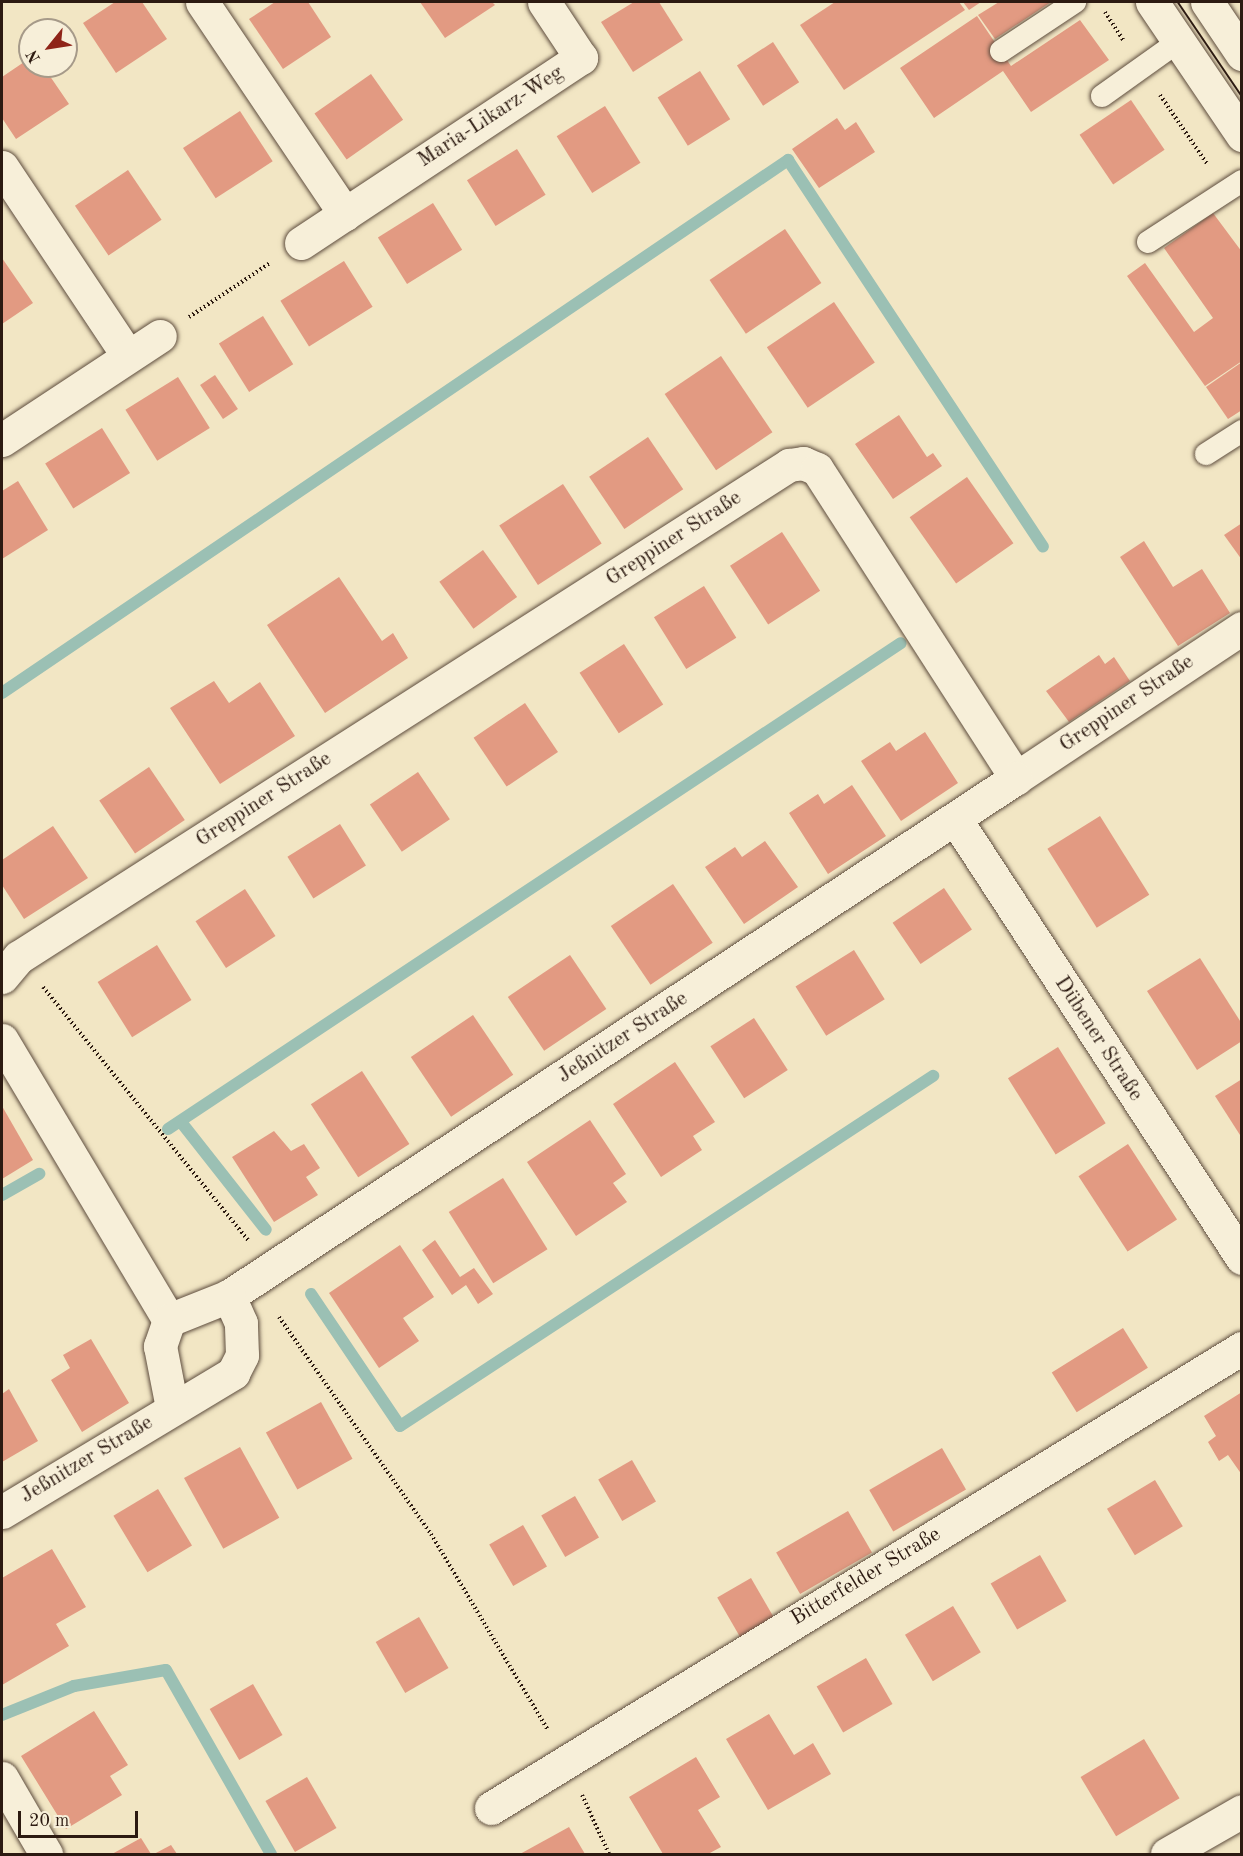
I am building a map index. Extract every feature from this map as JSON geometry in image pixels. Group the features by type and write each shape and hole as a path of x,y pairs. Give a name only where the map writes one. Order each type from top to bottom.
{"street":[{"path":"202,2 345,214"},
{"name":"Maria-Likarz-Weg","path":"301,243 581,58 544,2"},
{"path":"1152,2 1242,135"},
{"path":"1207,2 1242,54"},
{"path":"2,167 128,356"},
{"path":"2,440 160,336"},
{"name":"Greppiner Straße","path":"10,967 789,465 803,463 817,469 1016,778 1242,628"},
{"name":"Jeßnitzer Straße","path":"172,1408 160,1346 169,1320 251,1282 956,820 1016,778"},
{"name":"Dübener Straße","path":"956,820 1242,1258"},
{"path":"2,1040 169,1320"},
{"name":"Jeßnitzer Straße","path":"2,1512 233,1373 242,1355 241,1323 251,1282"},
{"name":"Bitterfelder Straße","path":"491,1808 1242,1348"},
{"path":"2,1778 46,1854"},
{"path":"1167,1854 1242,1811"}],"lane":[{"path":"1001,51 1075,2"},
{"path":"1102,96 1140,66 1179,41"},
{"path":"1148,242 1234,186"},
{"path":"1206,454 1242,431"}],"path":[{"path":"1098,2 1140,66 1234,186"},
{"path":"160,336 301,243"},
{"path":"10,967 251,1282 431,1534 566,1760 609,1854"}],"building":[{"path":"115,2 142,2 167,39 116,73 83,23"},
{"path":"275,2 308,2 331,37 283,69 249,19"},
{"path":"420,2 492,2 495,5 445,38"},
{"path":"634,2 659,2 683,40 633,72 601,22"},
{"path":"835,2 959,2 965,10 844,90 800,25"},
{"path":"963,2 981,2 969,10"},
{"path":"999,2 1051,2 995,39 978,15"},
{"path":"977,16 1011,66 1080,20 1109,60 1031,112 1003,71 934,118 900,68"},
{"path":"773,42 799,82 763,106 737,65"},
{"path":"18,66 18,78 51,78 69,104 16,139 2,118 2,77"},
{"path":"700,71 730,119 688,146 658,97"},
{"path":"371,74 403,120 347,159 314,114"},
{"path":"1131,100 1165,150 1113,184 1080,135"},
{"path":"605,106 641,163 592,193 557,136"},
{"path":"240,111 273,161 216,198 183,148"},
{"path":"837,118 845,130 856,122 875,152 819,188 792,149"},
{"path":"517,149 546,195 496,226 467,180"},
{"path":"128,170 162,220 108,256 75,206"},
{"path":"433,203 462,250 407,284 378,237"},
{"path":"1213,213 1242,252 1242,361 1205,386 1127,276 1145,263 1194,332 1213,318 1164,248"},
{"path":"785,229 821,283 746,334 710,280"},
{"path":"2,258 33,303 2,324"},
{"path":"344,261 373,307 309,347 280,301"},
{"path":"834,302 875,363 808,408 767,347"},
{"path":"263,316 293,364 249,392 219,344"},
{"path":"721,356 772,432 716,470 665,394"},
{"path":"1242,362 1242,410 1228,419 1206,387"},
{"path":"215,375 238,409 223,419 200,385"},
{"path":"178,377 210,428 157,461 125,410"},
{"path":"899,415 927,457 933,453 942,466 893,499 855,444"},
{"path":"102,428 130,473 73,508 45,464"},
{"path":"648,437 683,489 624,529 589,477"},
{"path":"967,477 1013,543 956,584 910,517"},
{"path":"18,481 48,530 2,559 2,491"},
{"path":"563,484 602,544 538,585 499,525"},
{"path":"1242,523 1242,560 1224,535"},
{"path":"782,532 820,591 768,624 730,566"},
{"path":"1144,541 1173,587 1202,569 1230,613 1178,646 1120,557"},
{"path":"483,550 517,597 473,629 439,582"},
{"path":"339,577 382,641 393,633 408,658 325,713 267,625"},
{"path":"704,586 736,638 686,669 654,617"},
{"path":"624,644 663,704 619,733 580,673"},
{"path":"1099,655 1105,664 1114,657 1130,681 1069,722 1046,691"},
{"path":"214,681 229,703 260,682 295,736 220,784 170,708"},
{"path":"525,703 558,752 507,787 474,738"},
{"path":"925,732 958,783 901,821 861,761 890,742 896,751"},
{"path":"149,767 185,820 135,854 99,801"},
{"path":"418,772 450,819 402,852 370,804"},
{"path":"852,785 886,836 828,874 789,813 818,794 824,804"},
{"path":"1100,816 1149,895 1097,928 1047,849"},
{"path":"340,824 366,866 313,898 287,857"},
{"path":"53,826 88,878 24,919 2,885 2,860"},
{"path":"765,841 798,887 744,924 705,867 735,847 742,857"},
{"path":"673,884 713,943 651,985 611,926"},
{"path":"944,888 972,929 921,964 893,923"},
{"path":"245,889 275,936 226,968 196,921"},
{"path":"157,945 191,1000 132,1037 98,982"},
{"path":"854,950 885,999 826,1036 795,987"},
{"path":"570,955 606,1009 544,1051 508,997"},
{"path":"1200,958 1242,1024 1242,1041 1197,1070 1147,991"},
{"path":"473,1015 513,1075 451,1117 411,1057"},
{"path":"754,1018 788,1070 744,1098 710,1046"},
{"path":"1058,1047 1106,1123 1056,1155 1008,1078"},
{"path":"675,1062 715,1122 693,1136 702,1150 661,1177 613,1104"},
{"path":"362,1071 409,1144 358,1177 311,1104"},
{"path":"1242,1079 1242,1134 1240,1135 1215,1096"},
{"path":"2,1106 33,1160 2,1179"},
{"path":"590,1120 626,1174 613,1183 627,1202 576,1236 527,1162"},
{"path":"274,1131 291,1151 304,1144 320,1168 306,1177 318,1195 274,1222 232,1157"},
{"path":"1128,1144 1177,1219 1128,1252 1079,1176"},
{"path":"503,1178 548,1249 493,1283 449,1212"},
{"path":"435,1240 460,1277 474,1268 493,1294 478,1304 466,1285 452,1295 422,1250"},
{"path":"400,1245 434,1297 403,1318 419,1341 379,1368 329,1293"},
{"path":"1123,1328 1148,1368 1077,1412 1052,1373"},
{"path":"91,1339 129,1403 82,1432 51,1380 70,1368 63,1355"},
{"path":"9,1389 38,1441 2,1462 2,1394"},
{"path":"1242,1392 1242,1475 1228,1455 1219,1461 1208,1442 1216,1436 1204,1416"},
{"path":"321,1402 353,1459 297,1489 266,1433"},
{"path":"240,1447 279,1518 223,1549 184,1478"},
{"path":"942,1448 966,1490 893,1532 869,1490"},
{"path":"632,1460 656,1502 622,1521 598,1480"},
{"path":"1155,1480 1183,1526 1135,1555 1107,1509"},
{"path":"158,1489 192,1546 147,1572 113,1516"},
{"path":"575,1496 599,1538 565,1557 541,1516"},
{"path":"848,1511 872,1553 800,1594 776,1553"},
{"path":"523,1525 547,1567 513,1586 489,1544"},
{"path":"52,1549 86,1607 56,1624 69,1646 2,1685 2,1578"},
{"path":"1040,1555 1066,1601 1017,1629 991,1584"},
{"path":"751,1578 775,1620 741,1639 717,1598"},
{"path":"953,1606 981,1652 933,1681 905,1635"},
{"path":"419,1617 448,1668 405,1693 376,1642"},
{"path":"866,1658 892,1704 843,1732 817,1686"},
{"path":"253,1684 282,1735 239,1760 210,1709"},
{"path":"94,1711 128,1765 110,1776 122,1795 66,1829 21,1756"},
{"path":"769,1714 794,1755 813,1743 831,1774 768,1810 726,1739"},
{"path":"1144,1739 1180,1798 1116,1836 1081,1777"},
{"path":"696,1757 720,1797 698,1810 721,1847 708,1854 663,1854 629,1797"},
{"path":"307,1777 336,1828 295,1852 265,1801"},
{"path":"569,1827 585,1854 520,1854"},
{"path":"141,1838 151,1854 112,1854"},
{"path":"171,1845 177,1854 154,1854"}],"waterway":[{"path":"2,693 788,160 1043,547"},
{"path":"168,1129 901,643"},
{"path":"311,1294 400,1426 933,1076"},
{"path":"181,1122 266,1230"},
{"path":"2,1195 39,1174"},
{"path":"2,1715 74,1686 166,1670 271,1854"}],"tram line":[{"path":"1178,2 1242,96"}]}
